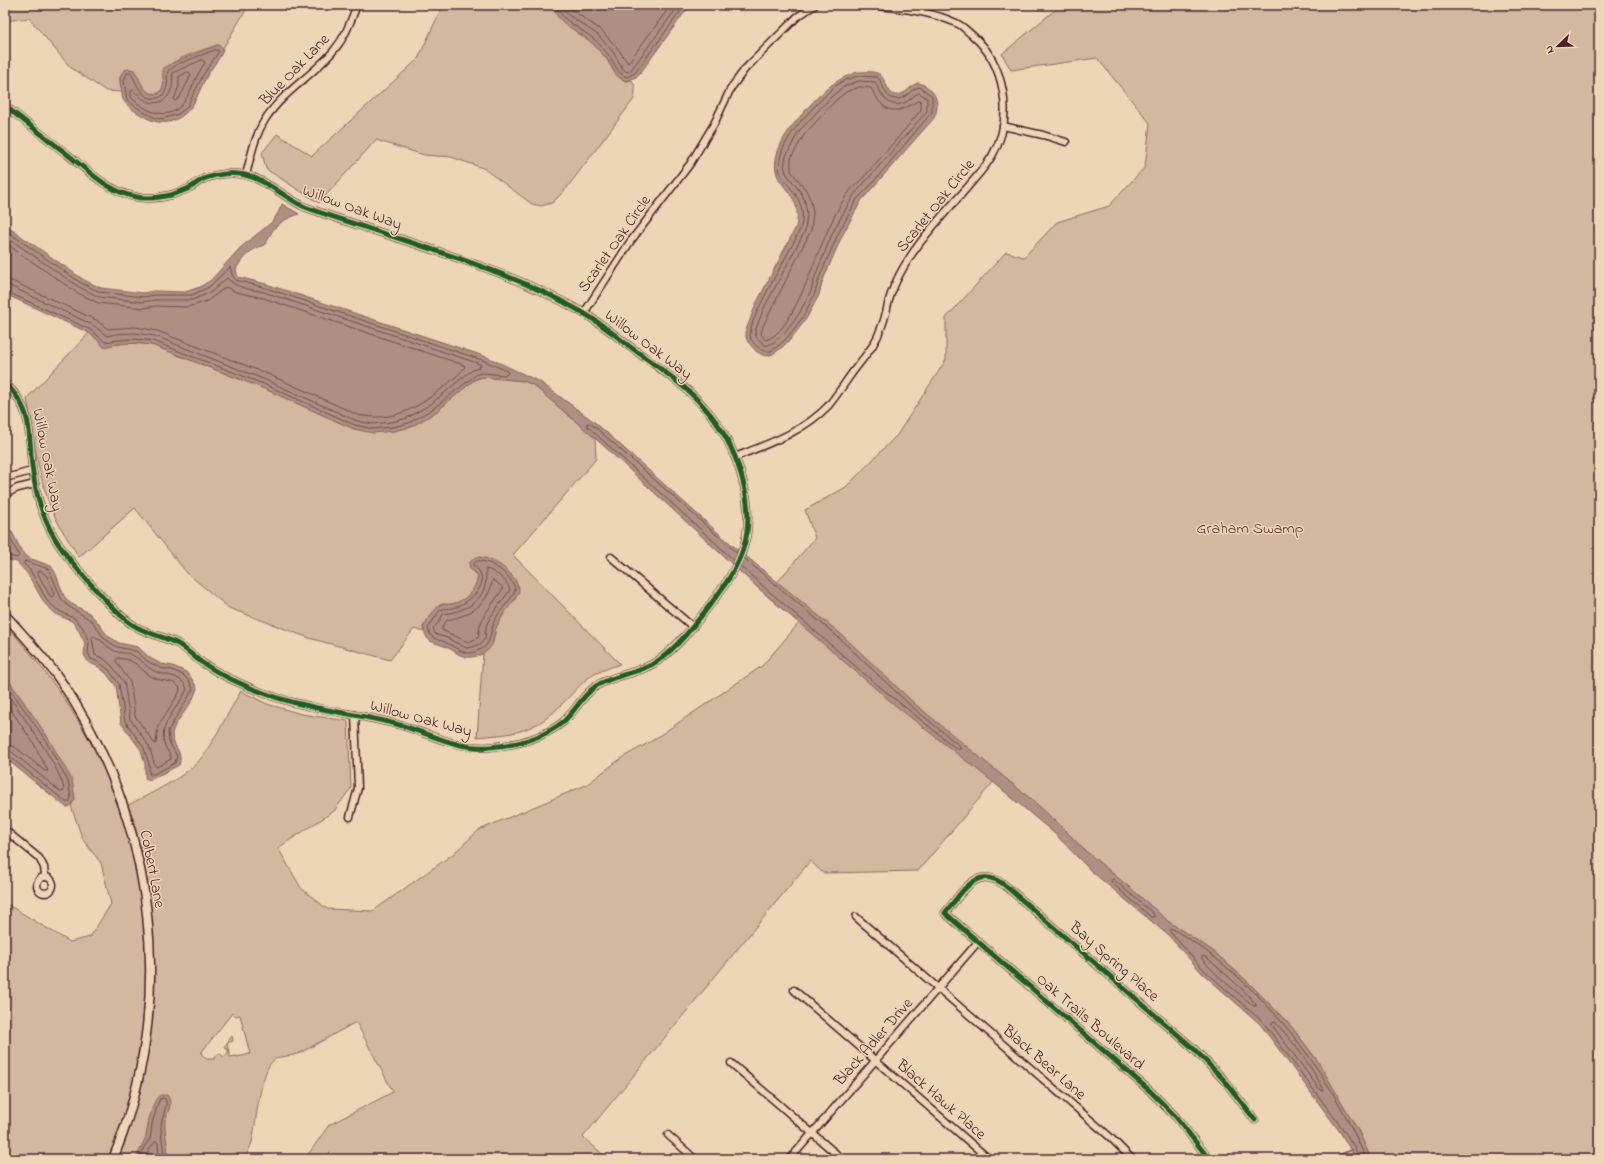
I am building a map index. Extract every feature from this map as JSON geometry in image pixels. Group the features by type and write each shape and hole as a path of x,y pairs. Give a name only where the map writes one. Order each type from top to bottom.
{"street":[{"name":"Blue Oak Lane","path":"246,175 256,137 266,119 276,104 335,49 343,38 357,5"},
{"name":"Scarlet Oak Circle","path":"584,313 630,242 690,164 714,124 731,88 745,69 797,17 815,5"},
{"name":"Scarlet Oak Circle","path":"735,457 777,440 796,430 814,418 833,400 868,354 881,329 891,295 900,273 924,238 986,166 997,147 1003,126 1004,106 1001,81 995,65 986,50 976,38 958,24 941,17 874,5"},
{"name":"Willow Oak Way","path":"5,106 104,183 130,196 149,198 163,196 183,191 207,178 225,175 246,175 303,206 510,277 584,313 654,364 693,395 720,427 735,457 741,475 748,515 746,538 733,573 693,627 673,648 656,662 634,673 614,678 598,685 562,723 532,740 483,748 451,743 418,729 294,702 236,682 213,670 178,644 145,632 131,624 115,610 85,578 60,547 43,513 35,484 32,470 29,426 25,410 18,396 5,383"},
{"path":"1003,126 1066,142"},
{"name":"Willow Oak Way","path":"5,478 32,470"},
{"name":"Willow Oak Way","path":"5,494 18,488 35,484"},
{"path":"611,557 693,627"},
{"name":"Colbert Lane","path":"5,615 52,669 74,702 94,738 123,804 135,845 140,869 150,944 149,1005 144,1050 138,1081 126,1125 113,1159"},
{"path":"350,818 358,788 355,715"},
{"path":"5,830 39,858 44,867 45,877"},
{"name":"Bay Spring Place","path":"945,914 968,885 976,880 988,877 1002,883 1193,1048 1224,1080 1255,1120"},
{"name":"Oak Trails Boulevard","path":"945,914 1154,1096 1181,1123 1209,1159"},
{"name":"Black Bear Lane","path":"856,917 1110,1137 1132,1159"},
{"name":"Black Adler Drive","path":"790,1159 978,942"},
{"name":"Black Hawk Place","path":"794,990 989,1159"},
{"path":"731,1063 842,1159"},
{"path":"668,1135 695,1159"}],"green space":[{"path":"5,5 249,5 223,48 217,45 188,55 174,62 168,66 165,71 162,89 159,93 153,93 148,92 145,89 135,72 131,69 124,70 120,77 122,92 106,91 70,67 29,18 5,21"},
{"path":"443,5 553,5 575,31 591,42 606,58 615,74 621,79 627,81 632,80 635,87 634,99 566,189 552,203 541,206 532,204 483,168 451,157 424,155 376,140 319,203 266,169 262,153 277,134 312,156 418,59"},
{"name":"Graham Swamp","path":"1061,5 1599,5 1599,1159 1371,1159 1359,1132 1317,1060 1291,1026 1247,981 1213,951 1169,922 1082,848 1038,805 1000,774 918,871 823,873 810,861 583,1137 608,1159 305,1159 329,1125 393,1092 356,1022 300,1053 277,1058 269,1065 265,1074 259,1098 252,1142 244,1159 117,1159 129,1129 148,1050 155,982 153,935 146,874 133,817 128,805 178,778 196,764 213,741 241,691 267,704 301,714 348,721 351,788 334,811 278,848 301,888 327,909 373,911 453,854 479,830 586,785 623,757 650,742 762,666 799,623 766,595 815,538 805,510 846,487 897,435 946,360 946,318 1006,252 1024,257 1057,222 1109,206 1145,167 1150,123 1097,58 1011,70 1002,54","holes":["232,1013 236,1016 240,1015 250,1054 230,1057 229,1051 224,1057 219,1053 214,1059 206,1059 201,1053"]},
{"path":"89,333 104,347 128,343 152,345 265,389 354,429 411,427 436,412 474,380 482,377 524,381 533,385 595,438 596,459 513,555 620,664 598,672 587,679 554,712 540,723 518,732 477,737 483,653 488,650 493,641 495,629 510,604 515,600 519,587 511,574 473,571 478,576 475,586 470,594 457,603 440,605 423,627 424,632 414,629 390,660 309,638 229,608 187,573 135,508 79,557 57,521 43,485 37,460 27,398"},
{"path":"5,624 24,645 59,691 89,740 114,792 125,823 133,854 140,891 144,930 146,969 145,1008 141,1047 134,1086 110,1159 5,1159 5,903 70,942 90,937 111,904 101,863 83,840 71,806 75,799 47,736 5,675"},
{"path":"232,1036 233,1041 227,1043 229,1051 224,1047"}],"water":[{"path":"553,5 690,5 638,76 627,81 617,75 600,50 558,17"},
{"path":"217,45 223,48 219,59 204,81 191,107 177,119 160,122 149,119 134,111 123,100 120,79 122,73 128,69 134,70 146,90 154,94 159,94 163,86 164,68 177,61"},
{"path":"858,72 877,73 883,79 890,91 896,95 903,93 917,83 921,83 930,89 935,96 937,104 936,113 934,118 861,201 842,236 823,280 819,295 806,319 790,340 780,349 773,354 767,356 763,355 757,352 748,342 746,330 756,304 796,227 797,217 795,203 780,181 776,171 775,164 778,150 784,137 792,126 821,94 838,81"},
{"path":"282,204 299,214 279,224 273,230 265,244 249,253 244,258 236,270 238,277 266,284 487,357 540,382 597,424 725,539 841,634 914,703 1038,805 1082,848 1169,922 1213,951 1247,981 1291,1026 1317,1060 1359,1132 1371,1159 1356,1159 1340,1132 1260,1024 1202,973 1169,936 1090,870 1055,834 993,782 896,706 758,588 595,438 533,385 524,381 482,377 474,380 436,412 411,427 394,431 373,433 354,429 265,389 152,345 128,343 104,347 89,333 5,294 5,225 84,280 101,288 143,293 154,291 185,292 200,287 211,280 240,248 272,222"},
{"path":"5,531 12,532 22,552 29,558 51,566 55,572 64,596 70,603 89,613 108,636 119,643 138,647 150,658 161,664 173,666 186,672 192,679 197,688 196,691 191,703 178,721 172,734 180,756 179,765 150,780 145,778 145,764 141,750 121,723 116,686 106,673 97,666 89,663 84,655 85,643 72,621 57,615 45,604 27,573 17,562 5,559"},
{"path":"476,557 482,557 503,567 514,578 518,585 519,591 501,617 491,646 481,655 467,657 460,655 447,647 430,641 426,636 423,627 438,606 457,603 470,594 475,586 478,576 470,569 469,563"},
{"path":"5,675 47,736 72,780 75,799 69,807 66,807 5,758"},
{"path":"160,1095 167,1095 170,1102 165,1121 167,1159 136,1159 146,1137 152,1108"}],"waterway":[{"path":"1331,1159 1351,1150"}],"cycle path":[{"path":"5,106 98,179 123,193 142,198 161,197 185,190 210,177 230,174 240,174 253,177 305,207 473,263 528,285 587,315 663,370 697,399 716,421 735,456 741,475 746,495 748,515 747,534 739,560 721,590 684,637 659,660 652,665 611,679 596,686 587,694 563,722 538,737 519,743 500,746 465,746 442,740 408,727 281,699 231,679 201,662 178,644 144,631 133,625 118,613 84,577 54,538 41,509 37,492 33,473 30,436 26,415 22,404 5,383"},
{"path":"1209,1159 1176,1117 1150,1091 945,913 965,889 979,879 987,878 996,880 1007,887 1193,1048 1224,1080 1255,1120"}]}
